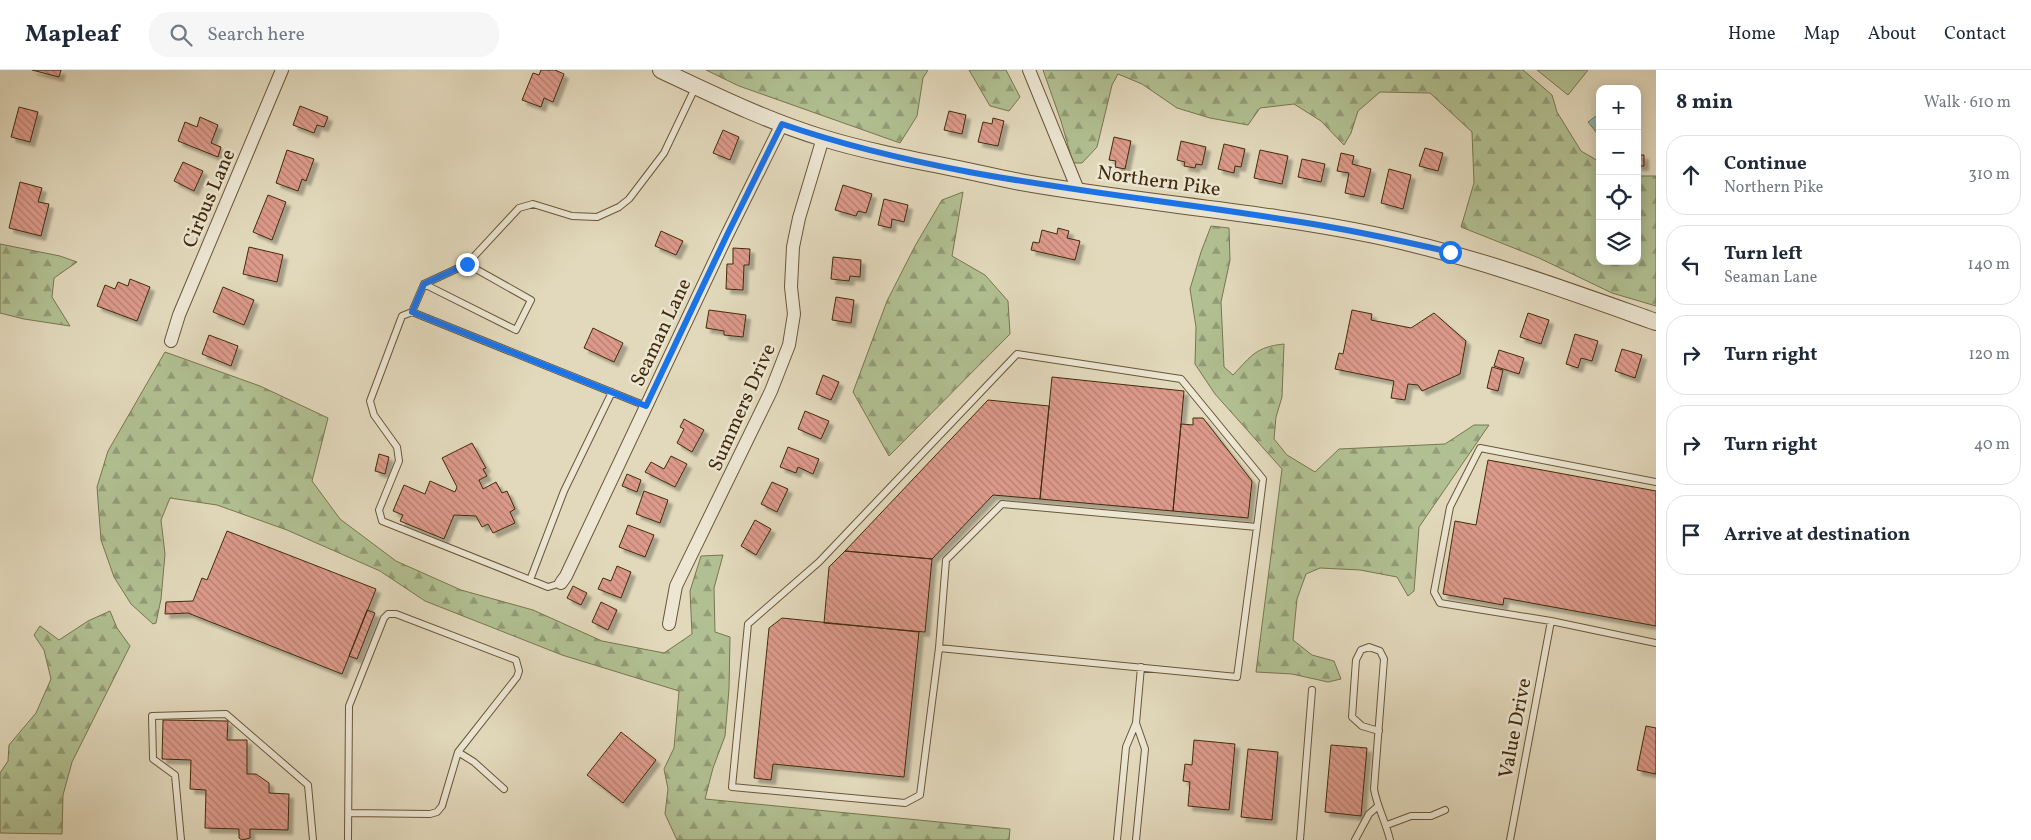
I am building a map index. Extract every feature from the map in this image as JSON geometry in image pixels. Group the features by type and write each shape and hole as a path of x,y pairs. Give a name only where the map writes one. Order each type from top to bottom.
{"street":[{"name":"Cirbus Lane","path":"171,341 179,315 282,70"},
{"name":"Northern Pike","path":"660,70 782,124 823,138 896,156 1021,182 1294,221 1373,235 1450,252 1531,277 1656,322"},
{"path":"1029,70 1078,190"},
{"name":"Seaman Lane","path":"561,583 782,124"},
{"name":"Summers Drive","path":"668,624 676,586 771,391 789,345 794,314 791,286 793,247 799,218 823,138"}],"lane":[{"path":"412,312 424,284 467,264 519,208 533,204 572,216 598,217 629,199 664,153 696,86"},
{"path":"424,284 516,330 531,300 467,264"},
{"path":"561,583 548,587 382,521 379,510 398,461 397,447 374,415 370,401 402,316 412,312 646,406"},
{"path":"939,648 1237,676 1257,527 1263,479 1181,379 1017,354 818,562 748,624 732,787 905,803 920,794 939,648 946,560 1002,504 1257,527"},
{"path":"530,580 564,491 612,392"},
{"path":"1656,482 1480,448 1450,508 1434,592 1440,603 1550,621 1656,643"},
{"path":"348,840 349,706 384,618 388,614 396,614 516,660 520,671 517,677 458,752 442,806 437,812 430,814 349,812"},
{"name":"Value Drive","path":"1510,840 1550,621"},
{"path":"1378,731 1362,726 1352,716 1356,660 1361,650 1369,647 1380,651 1384,659 1374,789 1377,807 1386,825 1390,840"},
{"path":"1117,840 1126,747 1136,723 1141,667"},
{"path":"1300,840 1312,690"},
{"path":"181,840 175,775 153,759 152,716 226,714 308,785 313,840"},
{"path":"1136,723 1145,749 1136,840"},
{"path":"458,752 484,770 504,789"},
{"path":"1355,840 1369,814 1377,807"},
{"path":"1386,825 1411,816 1431,816 1445,810"}],"green space":[{"path":"706,70 928,70 923,78 917,116 900,143 739,86"},
{"path":"969,70 1006,70 1020,97 1009,111 990,106"},
{"path":"1043,70 1523,70 1552,95 1557,112 1581,151 1596,160 1596,265 1641,265 1641,176 1656,176 1656,306 1612,293 1539,258 1461,227 1474,183 1472,132 1430,93 1380,92 1358,111 1351,133 1344,145 1321,121 1294,104 1260,108 1248,125 1210,118 1177,108 1142,84 1118,74 1112,85 1097,147 1082,163 1073,163"},
{"path":"1537,70 1588,70 1568,95"},
{"path":"963,192 952,256 985,275 1008,301 1010,334 889,456 853,392 887,301 915,246 942,200"},
{"path":"1211,226 1229,228 1230,260 1221,302 1224,367 1233,375 1255,353 1267,347 1284,344 1282,397 1276,417 1274,439 1287,455 1315,472 1339,449 1445,444 1474,425 1489,425 1419,527 1414,591 1408,596 1397,577 1360,570 1320,568 1306,574 1297,599 1293,640 1312,655 1334,661 1341,679 1328,682 1292,674 1256,672 1282,469 1215,394 1195,364 1196,327 1190,289"},
{"path":"0,244 60,256 77,262 54,278 52,297 70,326 24,319 0,313"},
{"path":"165,352 260,386 328,418 312,481 340,519 396,561 461,590 533,610 602,641 664,653 692,634 690,591 701,556 723,555 714,588 715,632 730,637 729,689 725,736 713,768 705,799 1010,829 1009,840 677,840 665,814 668,789 664,769 674,748 679,691 562,655 425,601 380,571 287,530 217,505 170,498 161,520 165,554 161,599 156,623 153,624 131,604 114,577 101,540 97,487 108,451"},
{"path":"110,611 117,628 130,646 72,762 63,795 62,834 0,833 0,773 8,761 9,745 36,713 51,679 44,650 34,635 40,626 59,640 88,621"}],"water":[{"path":"1596,116 1596,132 1588,122"}],"building":[{"path":"32,70 61,70 59,77"},
{"path":"541,70 555,70 564,74 553,102 544,98 541,107 522,100 533,73 539,75"},
{"path":"300,106 328,117 324,127 317,125 314,133 293,125"},
{"path":"19,107 38,112 30,142 11,137"},
{"path":"949,111 966,115 962,134 944,130"},
{"path":"200,117 218,125 211,143 221,147 218,157 178,141 185,122 197,127"},
{"path":"993,118 1004,121 998,146 978,142 983,122 992,124"},
{"path":"723,130 739,137 730,160 713,153"},
{"path":"1114,137 1131,141 1125,169 1115,167 1116,161 1109,160"},
{"path":"1181,141 1206,147 1202,165 1196,164 1195,168 1184,166 1185,162 1177,160"},
{"path":"1224,144 1245,149 1241,167 1235,166 1234,173 1218,169"},
{"path":"1425,148 1443,153 1438,171 1419,166"},
{"path":"287,150 314,159 306,181 302,179 298,191 276,183"},
{"path":"1260,150 1288,156 1282,184 1254,178"},
{"path":"1341,153 1354,156 1352,164 1371,169 1364,197 1345,193 1349,173 1337,171"},
{"path":"1641,155 1644,155 1644,166 1641,166"},
{"path":"1302,159 1325,164 1321,182 1298,177"},
{"path":"183,162 203,171 194,191 174,181"},
{"path":"1389,169 1411,175 1403,209 1381,203"},
{"path":"20,182 42,188 38,202 49,204 41,236 9,228"},
{"path":"843,185 872,194 866,213 858,211 856,216 835,210"},
{"path":"268,195 286,202 272,240 253,232"},
{"path":"884,199 908,205 904,222 892,219 891,228 878,225"},
{"path":"1058,228 1069,231 1067,238 1080,241 1075,260 1031,250 1033,242 1039,243 1042,230 1057,234"},
{"path":"661,231 683,241 676,255 655,246"},
{"path":"249,247 283,255 277,282 243,274"},
{"path":"733,248 750,249 749,265 744,265 743,290 726,289 727,264 733,264"},
{"path":"833,257 861,260 860,277 850,276 849,281 831,279"},
{"path":"130,279 150,287 137,321 97,306 105,285 115,289 118,282 128,286"},
{"path":"223,287 254,300 244,325 213,312"},
{"path":"836,297 854,300 851,323 832,320"},
{"path":"709,310 746,315 743,337 724,335 724,331 706,328"},
{"path":"1352,310 1372,314 1371,320 1411,328 1434,313 1466,341 1460,374 1422,391 1418,385 1408,384 1405,400 1391,398 1394,381 1335,369 1339,353 1343,354"},
{"path":"1528,313 1549,320 1541,344 1520,337"},
{"path":"593,328 623,343 614,362 584,348"},
{"path":"1575,334 1598,341 1592,361 1581,358 1578,368 1566,364"},
{"path":"209,335 238,346 231,366 202,354"},
{"path":"1622,349 1642,355 1635,378 1615,371"},
{"path":"1499,350 1524,358 1519,374 1494,366"},
{"path":"1492,367 1503,370 1498,391 1487,388"},
{"path":"823,375 839,382 831,400 816,394"},
{"path":"1052,377 1184,391 1173,511 1040,499"},
{"path":"988,400 1049,406 1040,499 993,495 932,559 845,551"},
{"path":"805,411 829,421 821,439 798,429"},
{"path":"1193,418 1203,418 1252,481 1248,518 1173,511 1181,424 1193,425"},
{"path":"684,419 704,430 692,452 677,443 684,429 680,427"},
{"path":"472,443 486,468 483,469 487,476 479,480 483,489 496,482 502,493 507,491 515,509 510,512 515,523 493,533 488,524 482,527 476,516 454,515 444,539 400,521 403,515 393,511 404,485 425,494 430,481 455,492 457,487 442,458"},
{"path":"788,447 819,459 813,474 798,467 796,473 780,467"},
{"path":"379,454 389,457 385,474 375,471"},
{"path":"671,456 687,464 675,487 645,472 651,462 664,469"},
{"path":"1488,460 1656,491 1656,626 1504,598 1503,605 1443,594 1455,521 1476,525"},
{"path":"627,474 641,480 637,492 622,486"},
{"path":"772,482 788,489 777,512 761,504"},
{"path":"644,491 668,500 660,523 636,514"},
{"path":"755,520 771,529 756,555 741,546"},
{"path":"628,525 654,535 645,557 619,547"},
{"path":"227,531 376,589 342,674 188,613 165,614 166,602 193,601 202,578 207,580"},
{"path":"845,551 932,559 925,632 824,623 829,567"},
{"path":"617,566 631,572 621,598 598,589 603,578 611,581"},
{"path":"573,586 587,593 581,605 567,598"},
{"path":"601,602 617,610 608,630 592,622"},
{"path":"367,610 375,613 357,659 349,656"},
{"path":"782,618 919,632 904,777 773,764 771,780 754,778 769,628"},
{"path":"163,720 228,721 227,740 247,740 247,774 256,774 269,783 269,793 289,794 288,830 250,829 250,838 242,840 239,838 239,829 205,828 206,790 190,789 191,760 162,759"},
{"path":"1646,726 1656,728 1656,774 1637,770"},
{"path":"621,732 656,760 623,803 587,775"},
{"path":"1194,740 1235,744 1229,810 1188,806 1190,782 1183,781 1185,764 1192,765"},
{"path":"1331,745 1367,748 1361,816 1325,812"},
{"path":"1248,749 1278,752 1272,820 1241,817"}],"route":[{"path":"467,264 424,284 412,312 646,406 782,124 823,138 886,154 1021,182 1294,221 1373,235 1450,252"}]}
